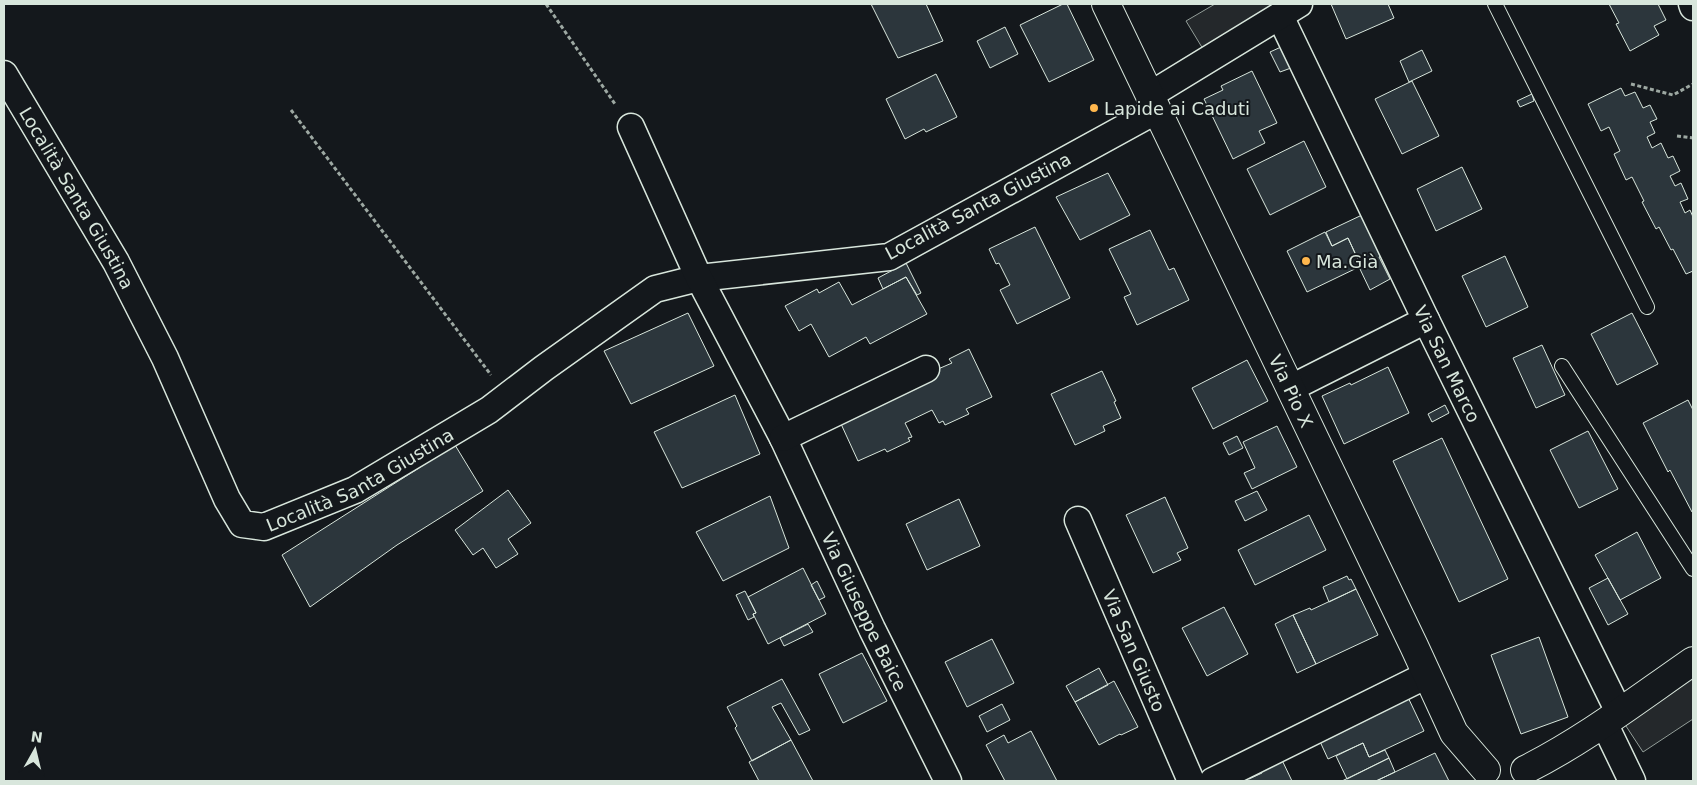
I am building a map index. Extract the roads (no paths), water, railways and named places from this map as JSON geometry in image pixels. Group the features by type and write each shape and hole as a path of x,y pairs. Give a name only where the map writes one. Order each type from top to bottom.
{"street":[{"name":"Via Pio X","path":"1106,4 1291,388 1454,733 1484,776 1495,764 1506,762 1516,764 1528,776"},
{"name":"Via San Marco","path":"1154,102 1289,10 1426,320 1611,718 1632,781"},
{"name":"Località Santa Giustina","path":"4,74 116,262 165,358 227,499 242,524 264,527 356,490 489,410 544,368 656,289 699,278 889,257 1154,102"},
{"path":"631,127 699,278"},
{"name":"Via Giuseppe Baice","path":"699,278 783,438 872,629 948,781"},
{"path":"1291,388 1426,320"},
{"path":"783,438 926,369"},
{"name":"Via San Giusto","path":"1078,520 1191,781"},
{"path":"1528,776 1553,756 1693,661"},
{"path":"1213,781 1426,674"}],"lane":[{"path":"1495,4 1647,307"},
{"path":"1562,366 1693,569"}],"place":[{"name":"Lapide ai Caduti","path":"1094,108"},
{"name":"Ma.Già","path":"1306,261"}]}
